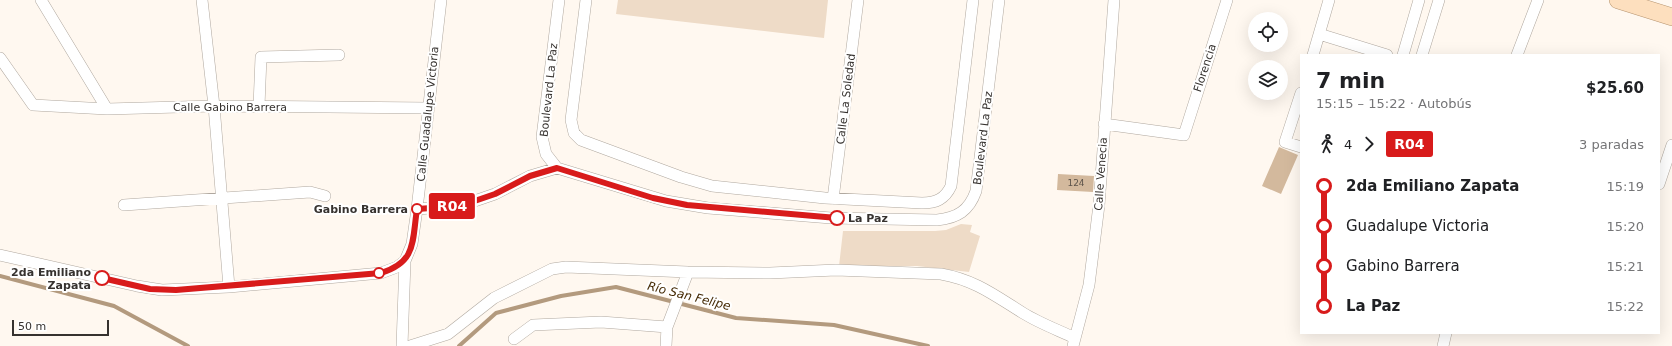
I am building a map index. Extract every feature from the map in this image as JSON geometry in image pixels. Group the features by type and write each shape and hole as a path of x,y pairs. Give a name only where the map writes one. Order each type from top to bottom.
{"main road":[{"path":"1618,0 1672,17"}],"street":[{"path":"41,0 107,109"},
{"path":"202,0 214,106 229,287"},
{"name":"Calle Guadalupe Victoria","path":"402,346 405,261 412,244 417,209 441,0"},
{"name":"Boulevard La Paz","path":"559,0 542,137 546,154 557,168 653,198 687,205 841,218 937,220 956,217 966,210 976,191 999,0"},
{"path":"586,0 572,120 572,127 577,137 594,146 703,184 834,198 929,203 943,198 948,193 952,178 973,0"},
{"name":"Calle La Soledad","path":"834,198 858,0"},
{"name":"Calle Venecia","path":"1074,342 1089,285 1099,205 1114,0"},
{"name":"Florencia","path":"1104,124 1184,135 1227,0"},
{"path":"1313,54 1329,0"},
{"path":"1403,54 1419,0"},
{"path":"1422,54 1439,0"},
{"path":"1516,54 1538,0"},
{"path":"1319,34 1384,54"},
{"path":"259,106 261,56 339,55"},
{"name":"Calle Gabino Barrera","path":"0,58 33,105 107,109 214,106 428,108"},
{"path":"1300,96 1285,142 1300,147"},
{"path":"1660,181 1672,145"},
{"path":"417,209 460,206 495,194 530,176 557,168"},
{"path":"124,205 310,192 325,196"},
{"path":"0,255 150,289 176,290 229,287 381,273 397,267 405,261"},
{"path":"410,346 448,334 464,323 487,302 552,269 573,267 688,272 770,273 836,270 941,274 958,277 979,285 1035,320 1074,342"},
{"path":"666,346 669,323 688,272"},
{"path":"514,339 533,325 601,322 669,323"},
{"path":"1443,346 1446,334"}],"shaded area":[{"path":"618,0 828,0 824,38 616,14"},
{"path":"961,224 972,225 970,232 980,236 969,272 917,266 839,266 843,231 935,231 946,230"}],"building":[{"path":"1279,147 1298,155 1281,194 1262,186"},
{"path":"1058,174 1094,176 1093,192 1057,190"}],"waterway":[{"name":"Río San Felipe","path":"0,276 114,306 188,346"},
{"name":"Río San Felipe","path":"459,346 496,313 561,296 616,287 736,318 834,325 928,346"}],"bus line":[{"name":"R04","path":"102,278 150,289 176,290 229,287 381,273 397,267 405,261 409,254 412,244 417,209 460,206 495,194 530,176 557,168 653,198 687,205 837,218"}],"place":[{"name":"Gabino Barrera","path":"417,209"},
{"name":"La Paz","path":"837,218"},
{"name":"2da Emiliano Zapata","path":"102,278"}]}
